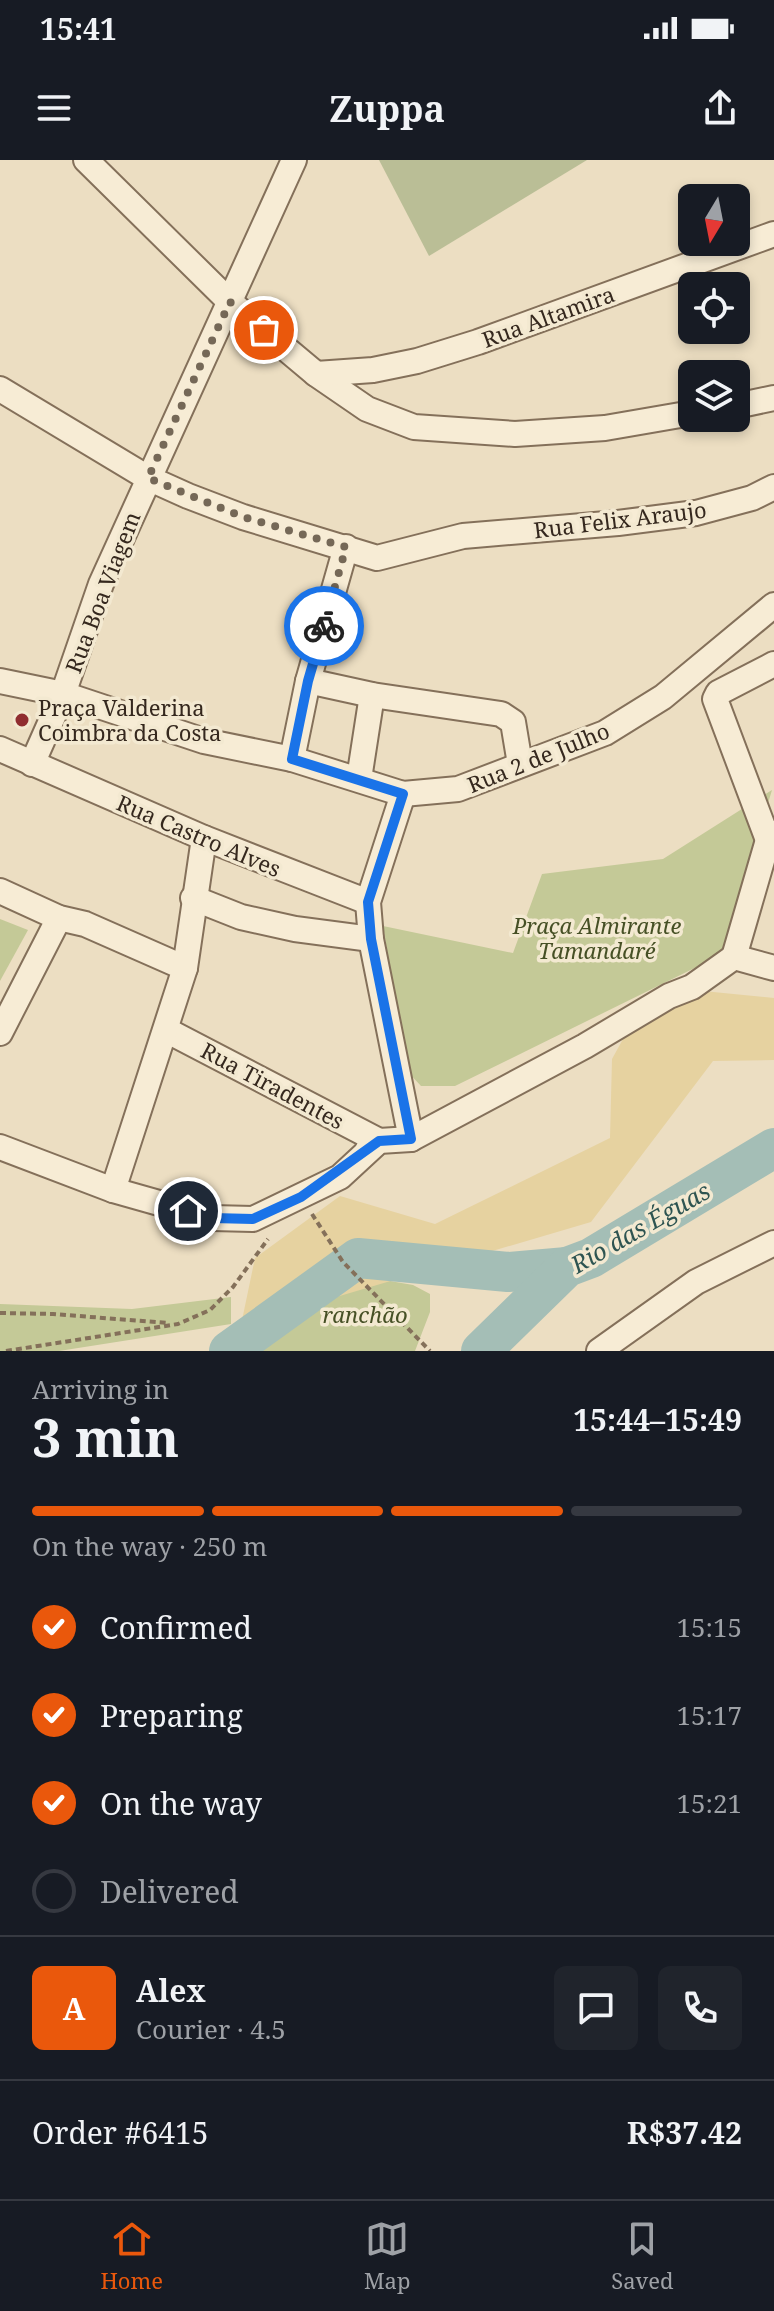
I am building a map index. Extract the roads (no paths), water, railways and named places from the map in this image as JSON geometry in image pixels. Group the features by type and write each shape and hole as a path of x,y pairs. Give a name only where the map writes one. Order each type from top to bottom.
{"street":[{"path":"86,160 230,302 316,374 367,409 414,427 515,434 605,428 678,415"},
{"name":"Rua Boa Viagem","path":"32,764 63,694 101,584 294,160"},
{"name":"Rua Altamira","path":"316,374 373,370 417,361 478,342 774,234"},
{"name":"Rua Felix Araujo","path":"0,389 148,478 243,517 377,558 463,536 696,513 752,498 774,487"},
{"path":"750,403 774,398"},
{"path":"292,759 308,681 346,547"},
{"name":"Rua 2 de Julho","path":"0,681 63,694 204,741 292,759 403,794 458,789 605,733 652,704 774,605"},
{"path":"0,1147 113,1190 212,1218 253,1219 340,1177 379,1141 411,1139 585,1046 669,996 692,987 734,957 771,836 715,699 718,693 774,664"},
{"path":"308,681 372,695 501,714 513,722 520,764"},
{"path":"359,779 372,695"},
{"name":"Rua Castro Alves","path":"0,749 204,838 368,902"},
{"path":"403,794 368,902 371,939 411,1139"},
{"path":"113,1190 185,968 204,838"},
{"path":"0,891 185,968"},
{"path":"193,898 241,917 295,929 371,939"},
{"path":"0,1033 59,918"},
{"path":"734,957 774,968"},
{"name":"Rua Tiradentes","path":"166,1030 379,1141"},
{"path":"599,1351 696,1282 774,1243"}],"waterway":[{"name":"Rio das Éguas","path":"481,1351 567,1267 591,1258 774,1148"},
{"path":"229,1351 358,1258 508,1272 567,1267"}],"place":[{"name":"Praça Valderina Coimbra da Costa","path":"22,720"}],"park label":[{"name":"Praça Almirante Tamandaré","path":"597,938"},
{"name":"ranchão","path":"365,1314"}]}
